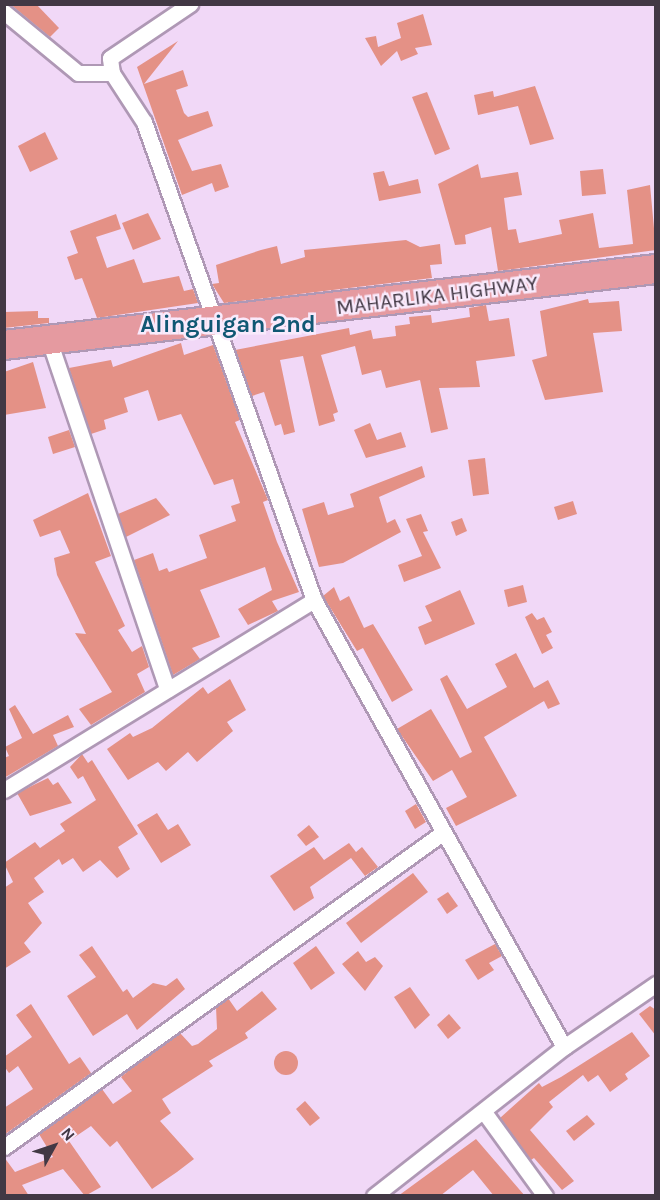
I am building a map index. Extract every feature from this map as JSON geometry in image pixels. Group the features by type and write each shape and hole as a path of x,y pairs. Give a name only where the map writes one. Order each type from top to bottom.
{"highway":[{"name":"MAHARLIKA HIGHWAY","path":"4,345 48,337 656,269"}],"street":[{"path":"189,5 111,58 112,73 144,122 218,319 314,600 441,834 564,1047"},
{"path":"4,12 78,73 112,73"},
{"path":"48,337 167,689"},
{"path":"4,790 314,600"},
{"path":"4,1147 441,834"},
{"path":"374,1196 564,1047 656,984"},
{"path":"483,1112 544,1196"}],"building":[{"path":"10,4 36,4 59,28 50,37"},
{"path":"423,14 432,45 415,48 418,54 401,61 397,51 381,66 365,38 376,36 378,47 401,38 397,23"},
{"path":"178,41 144,84 183,70 188,86 176,90 184,113 188,117 208,111 213,126 178,140 192,171 221,164 229,187 215,192 212,183 182,195 137,67"},
{"path":"535,86 554,139 530,145 518,106 478,115 474,95 493,91 494,97"},
{"path":"427,92 450,149 435,155 412,97"},
{"path":"45,132 58,159 30,172 18,146"},
{"path":"478,164 481,178 518,172 522,195 504,198 508,230 516,229 519,243 562,234 559,220 593,213 599,248 633,244 627,190 650,185 656,250 498,271 491,227 465,235 466,244 455,245 438,184"},
{"path":"603,169 606,194 582,196 580,171"},
{"path":"384,171 389,186 418,179 421,193 379,201 373,173"},
{"path":"148,213 161,239 133,250 122,223"},
{"path":"116,214 121,229 96,237 107,268 134,259 143,283 179,276 184,291 193,289 198,303 97,318 82,278 75,280 67,257 78,253 70,231"},
{"path":"406,240 420,247 440,244 442,264 430,265 432,278 224,303 212,284 219,283 216,265 277,246 281,264 305,257 304,250"},
{"path":"588,299 589,303 619,301 622,331 593,333 603,392 545,400 532,360 547,356 540,311"},
{"path":"486,305 489,321 509,318 515,356 476,361 480,387 439,388 448,429 431,433 420,380 386,388 381,370 362,375 355,346 321,355 338,412 333,414 335,421 319,426 303,356 280,360 295,432 284,435 281,424 275,426 264,392 252,396 235,350 349,328 350,335 371,330 373,339 396,336 395,326 410,324 409,317 431,315 432,323 470,317 469,308"},
{"path":"38,311 38,318 49,318 49,323 4,328 4,312"},
{"path":"181,343 184,355 213,345 240,420 235,422 268,500 263,502 277,542 299,592 272,601 278,611 248,625 238,609 272,590 265,567 200,590 220,637 192,648 200,659 173,675 134,560 153,553 159,571 167,568 169,572 207,558 199,535 236,521 231,506 240,503 233,479 214,485 181,414 158,421 148,390 124,398 128,412 104,420 106,429 91,434 69,368 111,360 113,367"},
{"path":"33,362 46,408 4,415 4,372"},
{"path":"370,423 377,440 401,432 406,447 366,458 354,430"},
{"path":"69,430 75,447 53,454 48,437"},
{"path":"485,458 489,494 473,496 468,460"},
{"path":"422,466 425,477 379,497 387,523 395,519 401,532 343,563 319,567 302,509 324,502 328,515 354,507 350,494"},
{"path":"88,493 111,556 95,562 125,626 118,630 132,652 142,646 149,667 137,674 145,692 91,725 79,709 112,692 75,633 86,634 57,575 54,558 70,553 60,530 40,537 33,520"},
{"path":"156,498 170,515 126,537 118,514"},
{"path":"573,501 577,514 558,520 554,507"},
{"path":"421,514 428,531 423,532 441,568 404,582 398,565 422,556 406,519"},
{"path":"462,518 467,531 456,536 451,522"},
{"path":"523,585 527,602 508,607 504,590"},
{"path":"334,587 340,601 349,596 364,628 373,624 413,690 392,702 363,648 357,651 323,596"},
{"path":"460,590 475,624 425,645 418,627 432,621 425,606"},
{"path":"532,613 537,620 544,617 552,632 546,635 553,648 542,654 525,617"},
{"path":"516,653 534,688 548,680 560,704 548,709 544,701 484,737 517,796 456,826 446,808 467,797 452,770 433,781 397,729 431,709 460,758 472,752 440,679 447,675 467,709 507,687 495,664"},
{"path":"230,679 246,710 227,722 233,731 197,762 188,752 166,771 158,762 128,780 107,749 130,733 133,737 152,728 203,687 208,694"},
{"path":"15,705 33,734 68,715 74,727 53,735 58,746 4,778 4,758 9,756 5,747 22,738 9,709"},
{"path":"82,754 88,763 92,760 138,834 118,847 130,869 117,878 100,860 83,872 73,858 62,865 59,859 34,878 44,892 28,903 42,923 24,943 31,952 4,969 4,888 13,882 4,863 35,842 40,848 65,831 60,824 96,800 83,776 78,779 70,767"},
{"path":"48,778 53,785 58,782 72,803 30,816 17,793"},
{"path":"416,804 426,822 415,829 405,811"},
{"path":"157,813 168,830 178,824 191,845 161,863 137,825"},
{"path":"309,825 319,837 306,846 297,835"},
{"path":"349,843 356,852 362,847 378,867 365,876 351,858 310,887 314,898 294,911 270,876 314,847 324,860"},
{"path":"413,873 428,892 361,943 346,923"},
{"path":"448,892 458,906 447,914 437,899"},
{"path":"495,944 502,956 489,963 494,970 478,980 465,960"},
{"path":"92,946 123,992 127,989 133,998 153,983 166,986 177,978 185,989 137,1030 127,1014 93,1036 67,996 96,977 79,955"},
{"path":"316,946 335,973 311,990 293,963"},
{"path":"358,951 366,962 375,957 383,966 365,991 342,964"},
{"path":"410,987 430,1015 415,1029 394,997"},
{"path":"262,991 277,1009 245,1033 248,1038 209,1061 213,1066 162,1099 171,1113 160,1121 194,1159 152,1189 117,1141 110,1147 91,1126 69,1141 101,1187 85,1196 63,1169 22,1185 29,1196 4,1196 4,1157 15,1172 53,1157 39,1134 102,1089 113,1104 132,1091 121,1077 138,1063 180,1033 192,1046 198,1044 217,1029 216,1007 228,998 237,1011"},
{"path":"31,1004 69,1064 80,1057 91,1073 4,1135 4,1108 33,1089 18,1066 9,1073 4,1066 4,1057 32,1037 16,1015"},
{"path":"650,1006 656,1010 656,1036 639,1014"},
{"path":"449,1014 461,1028 448,1039 437,1025"},
{"path":"632,1032 650,1056 625,1074 628,1079 610,1092 598,1075 588,1082 583,1075 549,1102 553,1107 530,1130 574,1181 562,1190 534,1158 531,1160 500,1118 539,1083 542,1087 561,1077"},
{"path":"286,1051 294,1055 298,1063 294,1071 286,1075 278,1071 274,1063 278,1055"},
{"path":"305,1101 320,1118 310,1126 296,1109"},
{"path":"587,1115 595,1124 574,1141 566,1131"},
{"path":"476,1139 525,1196 494,1196 473,1170 440,1196 398,1196"}],"district":[{"name":"Alinguigan 2nd","path":"228,325"}]}
